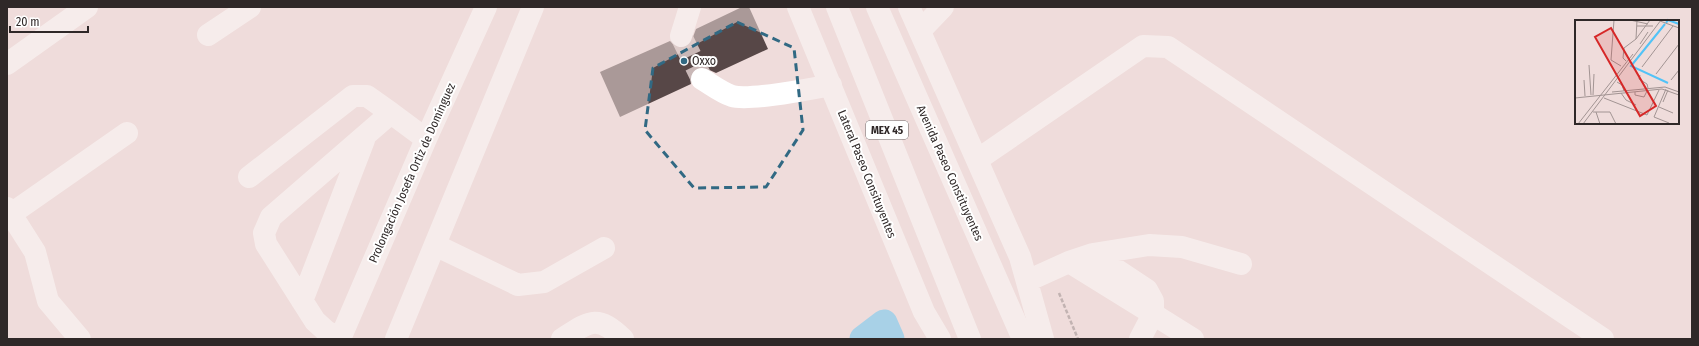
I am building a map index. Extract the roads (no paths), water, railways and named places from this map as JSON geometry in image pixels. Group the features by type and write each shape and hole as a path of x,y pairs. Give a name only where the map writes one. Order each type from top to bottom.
{"main road":[{"path":"7,64 87,7"},
{"path":"208,35 250,7"},
{"name":"Prolongación Josefa Ortiz de Domínguez","path":"340,338 426,139 486,7"},
{"path":"396,339 533,7"},
{"path":"681,36 690,7"},
{"name":"Lateral Paseo Consituyentes","path":"798,7 924,312 940,339"},
{"name":"MEX 45","path":"837,7 970,339"},
{"name":"Avenida Paseo Constituyentes","path":"877,7 1022,339"},
{"path":"909,7 1020,257 1043,339"},
{"path":"920,31 943,7"},
{"path":"977,160 1143,46 1168,47 1603,339"},
{"path":"702,79 717,89 734,96 755,96 831,85"},
{"path":"249,177 353,96 367,96 426,139"},
{"path":"340,338 326,331 315,321 266,244 264,233 271,217 391,113"},
{"path":"80,339 48,301 35,252 9,211 127,133"},
{"path":"302,301 365,137"},
{"path":"435,245 518,285 544,282 604,248"},
{"path":"1027,281 1069,262 1093,254 1149,245 1182,247 1241,264"},
{"path":"1093,254 1147,290 1153,301 1153,314 1140,339"},
{"path":"1069,262 1193,339"},
{"path":"562,339 583,325 598,322 610,327 624,339"}],"waterway":[{"path":"863,339 884,323 891,339"}],"tunnel":[{"path":"681,36 702,79"}],"place":[{"name":"Oxxo","path":"684,61"}]}
